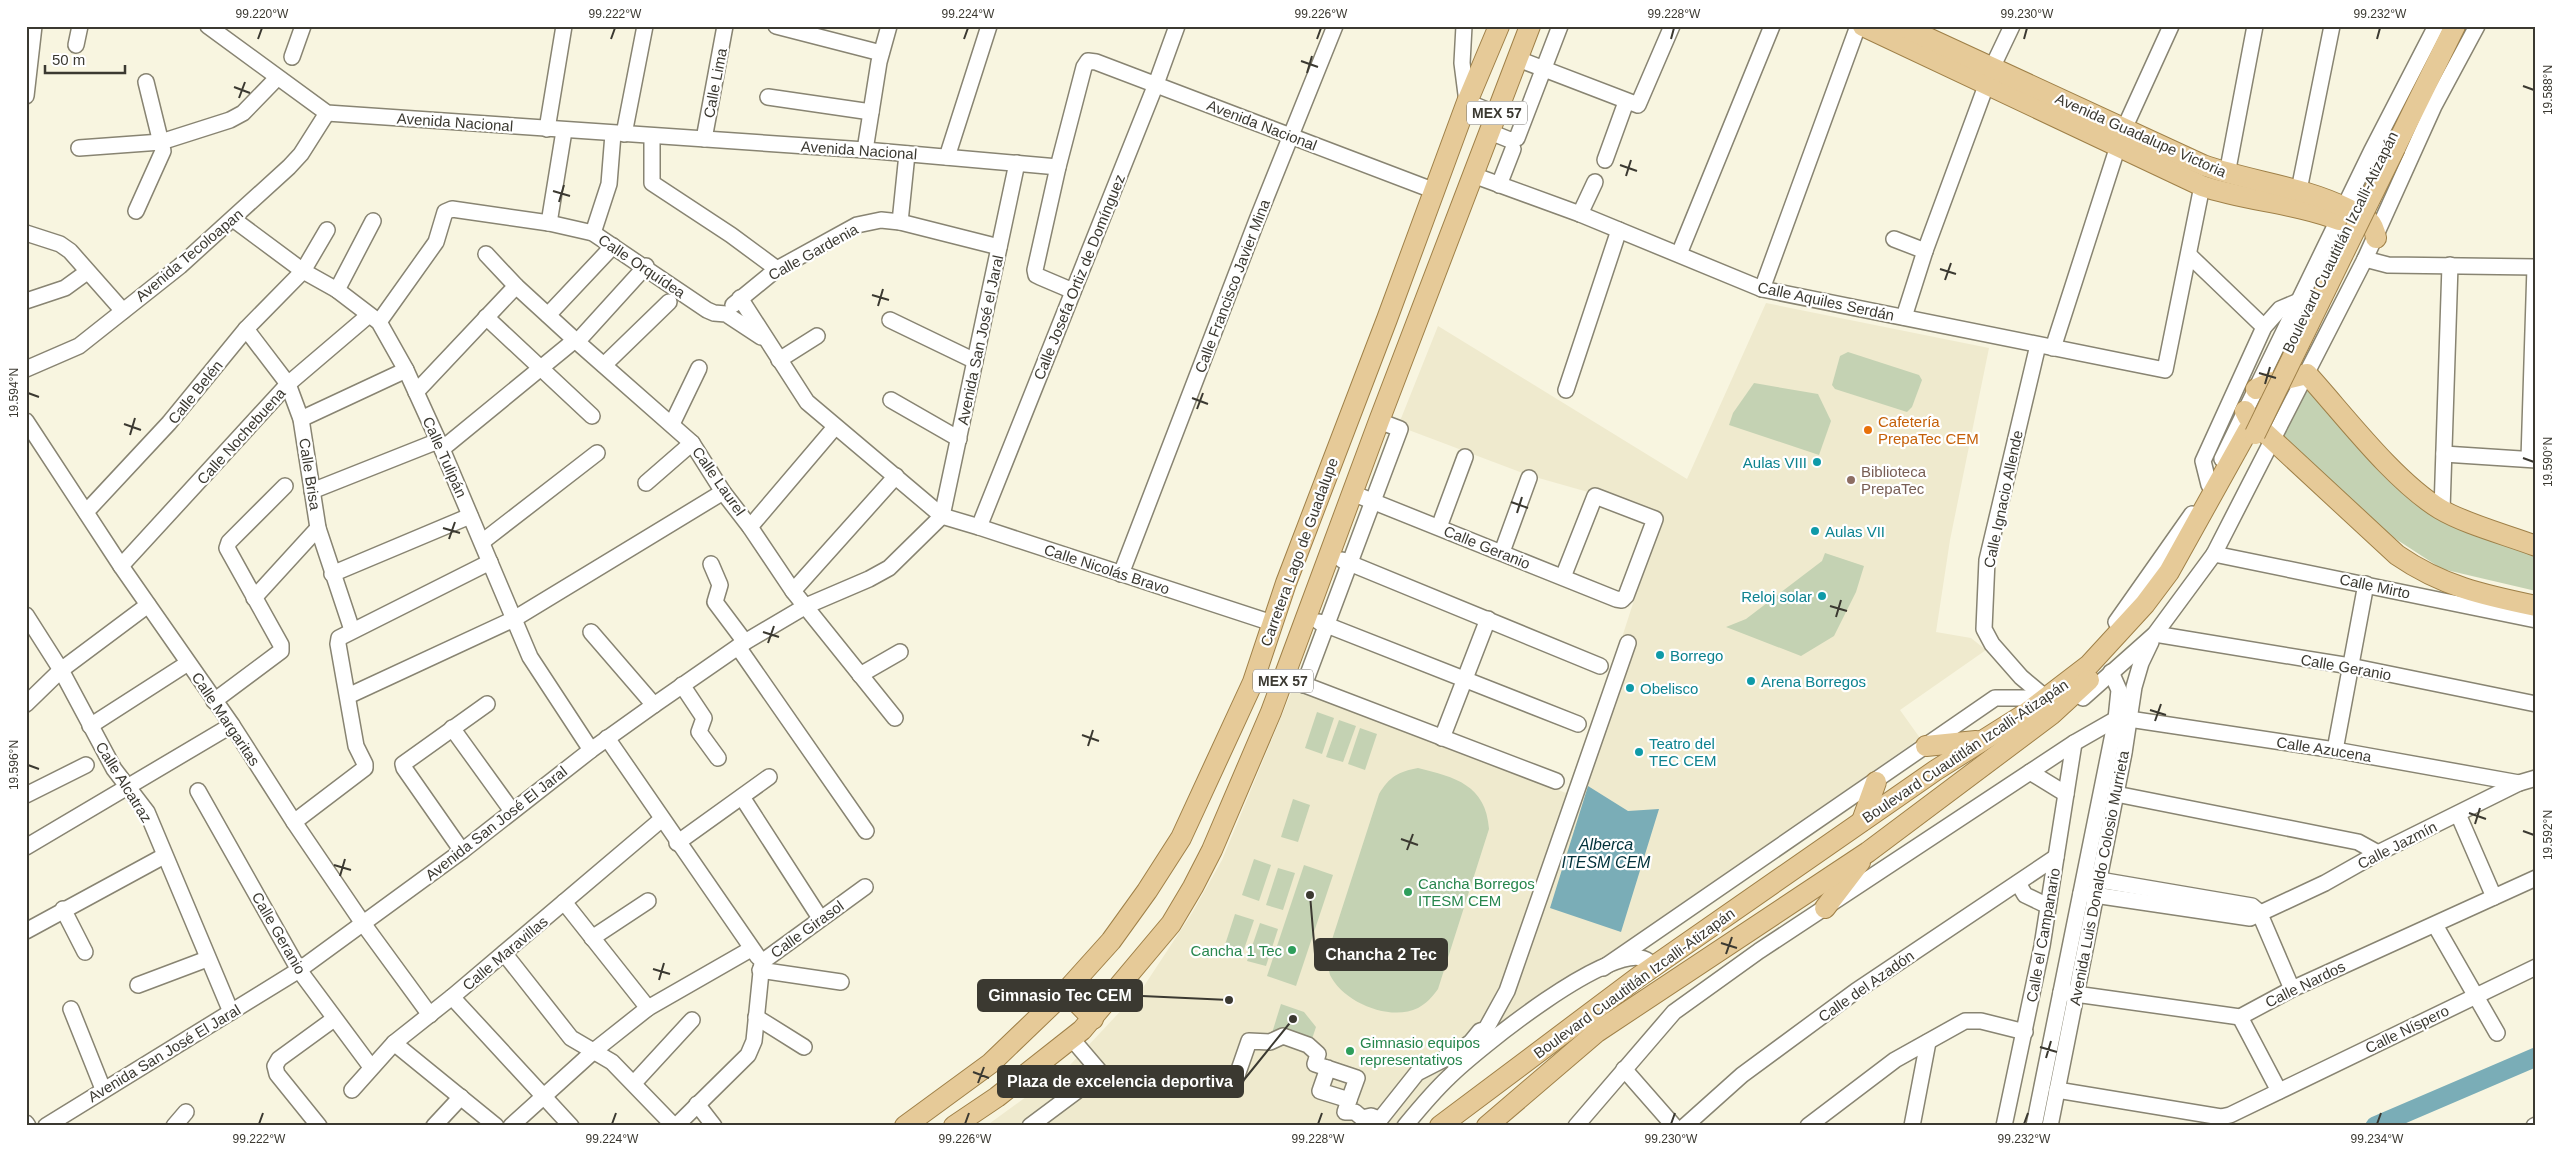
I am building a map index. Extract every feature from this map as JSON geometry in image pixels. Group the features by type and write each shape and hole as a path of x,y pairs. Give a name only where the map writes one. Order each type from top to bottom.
{"main road":[{"name":"Carretera Lago de Guadalupe","path":"905,1126 991,1063 1066,991 1111,941 1148,891 1181,838 1253,682 1286,583 1466,102 1499,26"},
{"name":"Carretera Lago de Guadalupe","path":"954,1126 1072,1039 1093,1019 1170,924 1193,888 1259,741 1284,678 1379,421 1530,26"},
{"name":"Avenida Guadalupe Victoria","path":"1863,26 1990,76 2121,138 2202,186 2225,194 2312,211 2368,219 2375,231 2376,238"},
{"name":"Avenida Guadalupe Victoria","path":"1902,26 1990,76"},
{"name":"Boulevard Cuautitlán Izcalli-Atizapán","path":"1440,1126 1637,978 1862,821 1980,740 2099,670 2169,572 2248,430 2446,26"},
{"name":"Boulevard Cuautitlán Izcalli-Atizapán","path":"1487,1126 1597,1032 1868,852 2052,714 2126,643 2154,610 2203,534 2255,434 2455,26"},
{"name":"Avenida Guadalupe Victoria","path":"2121,138 2227,174 2299,190 2342,214"},
{"path":"2256,389 2269,383 2307,374 2401,478 2442,510 2536,546"},
{"path":"2245,411 2248,417 2397,555 2413,566 2449,584 2476,594 2536,606"},
{"path":"1286,583 1315,594"},
{"path":"1926,746 1980,740"},
{"path":"1862,821 1876,782"},
{"path":"1824,908 1868,852"},
{"path":"1066,991 1093,1019"},
{"path":"1532,1057 1526,1069 1529,1074 1543,1078"}],"street":[{"path":"26,96 34,26"},
{"path":"76,45 80,26"},
{"path":"208,26 327,113"},
{"path":"292,57 304,26"},
{"path":"547,130 564,26"},
{"path":"593,233 609,184 645,26"},
{"name":"Calle Lima","path":"704,139 725,26"},
{"path":"776,26 805,30 881,53"},
{"path":"865,150 881,53 889,26"},
{"path":"948,157 989,26"},
{"name":"Calle Josefa Ortiz de Domínguez","path":"980,527 1156,84 1177,26"},
{"name":"Calle Francisco Javier Mina","path":"1121,574 1257,220 1293,137 1335,26"},
{"path":"1464,26 1462,63 1466,102 1493,123 1510,140 1517,138 1560,26"},
{"path":"1518,59 1638,105 1672,26"},
{"path":"1679,254 1772,26"},
{"path":"1762,289 1858,26"},
{"path":"1904,317 1925,251 1990,76 2012,26"},
{"name":"Calle Ignacio Allende","path":"2036,696 1998,651 1984,628 1987,560 2045,347 2121,138 2171,26"},
{"path":"2227,174 2255,26"},
{"path":"2299,190 2332,26"},
{"path":"2008,723 2016,710 2089,654 2126,610 2196,508 2436,26"},
{"path":"2099,670 2155,634 2214,554 2376,238 2434,106 2477,26"},
{"name":"Avenida Nacional","path":"327,113 547,130 865,150 1058,167 1084,67 1088,61 1096,62 1156,84 1434,191"},
{"path":"79,148 161,142 230,120 243,113 277,78"},
{"path":"136,211 163,151 146,82"},
{"path":"768,98 871,112"},
{"path":"1605,160 1626,102"},
{"name":"Avenida Tecoloapan","path":"27,368 78,346 180,266 234,219 301,154 327,113"},
{"path":"549,223 564,131"},
{"path":"652,136 652,183 731,234 777,269"},
{"path":"1498,185 1513,148"},
{"path":"900,222 906,154"},
{"name":"Avenida San José el Jaral","path":"942,516 1017,163"},
{"path":"1058,167 1035,270 1036,275 1040,278 1073,291"},
{"name":"Calle Aquiles Serdán","path":"1473,175 1580,214 1762,289 2165,370 2189,255"},
{"path":"1580,214 1594,182"},
{"path":"2202,186 2189,255 2264,327"},
{"name":"Calle Orquídea","path":"374,319 436,242 448,210 549,223 593,233 646,266 707,310 726,314 766,341"},
{"name":"Calle Tulipán","path":"234,219 303,271 337,290 374,319 406,370 482,542 530,657 591,750"},
{"name":"Calle Gardenia","path":"726,314 740,298 777,269 857,226 881,220 900,222 1000,247"},
{"path":"337,290 373,221"},
{"name":"Calle Belén","path":"86,512 169,423 246,329 303,271 328,230"},
{"path":"1566,390 1619,230"},
{"path":"26,233 60,244 70,251 123,311"},
{"path":"1894,239 1925,251"},
{"path":"548,315 613,246"},
{"name":"Calle Laurel","path":"486,254 516,286 692,443 723,492 750,527 793,591 895,718"},
{"path":"2365,259 2388,265 2536,267 2532,460 2444,454"},
{"path":"2442,510 2450,265"},
{"path":"312,491 440,445 576,341 646,266"},
{"path":"26,301 65,288 87,272"},
{"path":"416,392 516,286"},
{"name":"Calle Orquídea","path":"740,298 807,402 834,427 896,476 942,516"},
{"path":"2209,485 2203,461 2264,327 2280,309 2299,301"},
{"path":"604,365 669,302"},
{"path":"486,318 592,416"},
{"name":"Calle Nochebuena","path":"121,566 288,384 374,319"},
{"path":"890,320 975,361"},
{"name":"Calle Brisa","path":"246,329 288,384 301,419 318,528 352,630"},
{"path":"779,360 817,336"},
{"path":"672,424 699,368"},
{"path":"301,419 406,370"},
{"path":"890,400 959,439"},
{"name":"Calle Margaritas","path":"26,421 121,566 232,725 294,822 362,922 430,1014"},
{"path":"1304,685 1400,429 1379,421"},
{"path":"750,527 834,427"},
{"path":"646,483 692,443"},
{"path":"482,542 597,452"},
{"path":"1439,527 1465,457"},
{"path":"793,591 896,476"},
{"path":"1502,552 1529,478"},
{"path":"214,701 281,650 281,645 227,548 229,542 285,486"},
{"path":"348,696 514,619 723,492"},
{"name":"Calle Geranio","path":"1352,493 1439,527 1563,577 1622,600 1626,596 1655,519 1596,496 1563,577"},
{"path":"332,574 470,516"},
{"name":"Calle Nicolás Bravo","path":"942,516 1272,623"},
{"name":"Avenida San José El Jaral","path":"46,1126 299,970 362,922 462,852 591,750 682,685 806,606 869,579 889,568 942,516"},
{"path":"254,598 318,528"},
{"name":"Calle Mirto","path":"2214,554 2536,620"},
{"path":"1329,555 1600,666"},
{"path":"294,822 365,768 365,764 356,746 338,644 340,638 352,630 490,562"},
{"path":"711,564 720,586 714,602 866,831"},
{"path":"2335,750 2366,584"},
{"path":"26,704 61,670 148,606"},
{"name":"Calle Alcatraz","path":"26,615 61,670 114,769 147,812 207,959 231,1012"},
{"path":"1306,617 1578,724"},
{"path":"1442,738 1488,619"},
{"path":"591,632 654,705"},
{"name":"Avenida Luis Donaldo Colosio Murrieta","path":"2034,1126 2068,993 2122,719 2141,663 2155,634"},
{"name":"Calle Geranio","path":"2155,634 2350,666 2536,704"},
{"path":"1376,1124 1417,1073 1456,1054 1471,1042 1480,1031 1486,1029 1507,991 1628,643"},
{"path":"860,675 900,652"},
{"path":"90,726 188,663"},
{"name":"Avenida Luis Donaldo Colosio Murrieta","path":"2090,886 2116,794 2122,719 2119,690 2099,670"},
{"path":"1284,678 1556,781"},
{"path":"682,685 704,718 699,732 718,758"},
{"path":"1603,968 1876,782 1994,698 2036,696"},
{"path":"462,852 404,768 404,764 487,704"},
{"path":"1579,1124 1674,1005 2074,743 2122,719"},
{"name":"Calle Azucena","path":"2122,719 2335,750 2519,783"},
{"path":"26,847 232,725"},
{"path":"452,728 512,811"},
{"path":"607,738 761,966 841,982"},
{"name":"Calle el Campanario","path":"2004,1126 2025,1032 2048,906 2074,743"},
{"path":"26,794 86,765"},
{"path":"2030,772 2066,794"},
{"path":"677,843 769,776"},
{"name":"Calle Jazmín","path":"2090,886 2250,918 2259,912 2325,883 2378,853 2519,783 2536,778"},
{"name":"Calle Geranio","path":"198,791 299,970 371,1067"},
{"path":"2116,794 2358,842 2378,853"},
{"path":"742,797 820,918"},
{"path":"2458,814 2494,897"},
{"name":"Calle Maravillas","path":"352,1090 394,1043 452,997 662,819"},
{"path":"26,931 63,909 164,856"},
{"name":"Calle del Azadón","path":"1685,1126 1742,1075 1856,991 2056,857"},
{"name":"Calle Nardos","path":"2240,1017 2292,989 2536,878"},
{"path":"2018,883 2025,895 2048,906"},
{"name":"Calle Girasol","path":"675,1126 748,1055 754,1041 761,966 820,918 865,887"},
{"path":"592,938 648,900"},
{"path":"564,902 648,1008"},
{"path":"63,909 86,952"},
{"path":"2259,912 2292,989"},
{"path":"2435,925 2498,1033"},
{"path":"511,1126 595,1050 648,1008 751,949"},
{"path":"504,953 571,1038 582,1046 595,1050 634,1083 675,1126"},
{"path":"1405,1126 1450,1076 1550,996 1580,977 1621,960 1639,957 1648,962"},
{"path":"138,985 207,959"},
{"name":"Calle Níspero","path":"2057,1090 2221,1117 2230,1115 2536,967"},
{"path":"2068,993 2240,1017 2279,1091"},
{"name":"Avenida Luis Donaldo Colosio Murrieta","path":"2050,1126 2057,1090 2068,993"},
{"path":"452,997 571,1126"},
{"path":"71,1009 103,1090"},
{"path":"756,1017 804,1047"},
{"path":"319,1126 277,1074 275,1066 279,1058 334,1019"},
{"path":"1808,1126 1895,1060 1972,1019 2025,1032"},
{"path":"634,1083 692,1020"},
{"path":"1233,1087 1249,1041 1270,1042 1283,1036 1308,1045 1318,1054 1314,1064 1357,1078 1345,1112 1355,1112 1362,1118 1372,1116 1379,1119 1376,1124"},
{"path":"1030,1126 1101,1073 1072,1039"},
{"path":"1912,1126 1928,1042"},
{"path":"394,1043 496,1126"},
{"path":"1328,1068 1320,1091 1349,1100"},
{"path":"1624,1068 1674,1126"},
{"path":"434,1126 461,1098"},
{"path":"697,1104 714,1126"},
{"path":"174,1126 186,1112"}],"shaded area":[{"path":"1766,303 1989,348 1950,540 1936,632 1971,638 1986,650 1900,710 1920,738 1613,955 1547,996 1400,1126 986,1126 1070,1065 1144,986 1192,913 1222,860 1293,688 1566,793 1614,662 1661,517 1595,494 1528,475 1398,426 1438,326 1687,479"}],"green space":[{"path":"1848,352 1919,375 1922,380 1912,407 1907,412 1835,389 1832,385 1840,356"},
{"path":"1754,383 1818,394 1831,421 1819,455 1729,425 1733,413"},
{"path":"2307,391 2314,392 2435,509 2536,550 2536,591 2442,569 2385,532 2280,438 2302,394"},
{"path":"1825,553 1864,566 1856,592 1834,636 1801,656 1726,627 1746,619 1822,561"},
{"path":"1317,712 1334,718 1322,754 1305,748"},
{"path":"1339,720 1356,726 1343,762 1326,757"},
{"path":"1360,728 1377,734 1365,770 1348,764"},
{"name":"Cancha Borregos ITESM CEM","path":"1418,768 1444,775 1466,785 1482,802 1487,814 1489,829 1438,989 1429,1000 1418,1008 1407,1012 1394,1013 1368,1007 1345,994 1330,975 1327,955 1379,794 1395,776"},
{"path":"1293,799 1310,805 1298,842 1281,837"},
{"path":"1254,859 1271,865 1259,901 1242,895"},
{"path":"1304,865 1333,875 1296,986 1267,976"},
{"path":"1278,868 1295,873 1283,910 1266,905"},
{"path":"1235,914 1254,920 1241,958 1223,951"},
{"path":"1260,923 1278,929 1266,966 1247,961"},
{"path":"1281,1004 1304,1012 1316,1027 1310,1045 1272,1033"}],"water":[{"name":"Alberca ITESM CEM","path":"1588,786 1628,811 1659,809 1621,932 1550,908"}],"waterway":[{"path":"2375,1126 2536,1057"}],"tunnel":[{"path":"1648,961 1664,977 1673,997"}],"place":[{"name":"Cafetería PrepaTec CEM","path":"1868,430"},
{"name":"Aulas VIII","path":"1817,462"},
{"name":"Biblioteca PrepaTec","path":"1851,480"},
{"name":"Aulas VII","path":"1815,531"},
{"name":"Reloj solar","path":"1822,596"},
{"name":"Borrego","path":"1660,655"},
{"name":"Arena Borregos","path":"1751,681"},
{"name":"Obelisco","path":"1630,688"},
{"name":"Teatro del TEC CEM","path":"1639,752"},
{"name":"Cancha Borregos ITESM CEM","path":"1408,892"},
{"name":"Chancha 2 Tec","path":"1310,895"},
{"name":"Cancha 1 Tec","path":"1292,950"},
{"name":"Gimnasio Tec CEM","path":"1229,1000"},
{"name":"Plaza de excelencia deportiva","path":"1293,1019"},
{"name":"Gimnasio equipos representativos","path":"1350,1051"}]}
